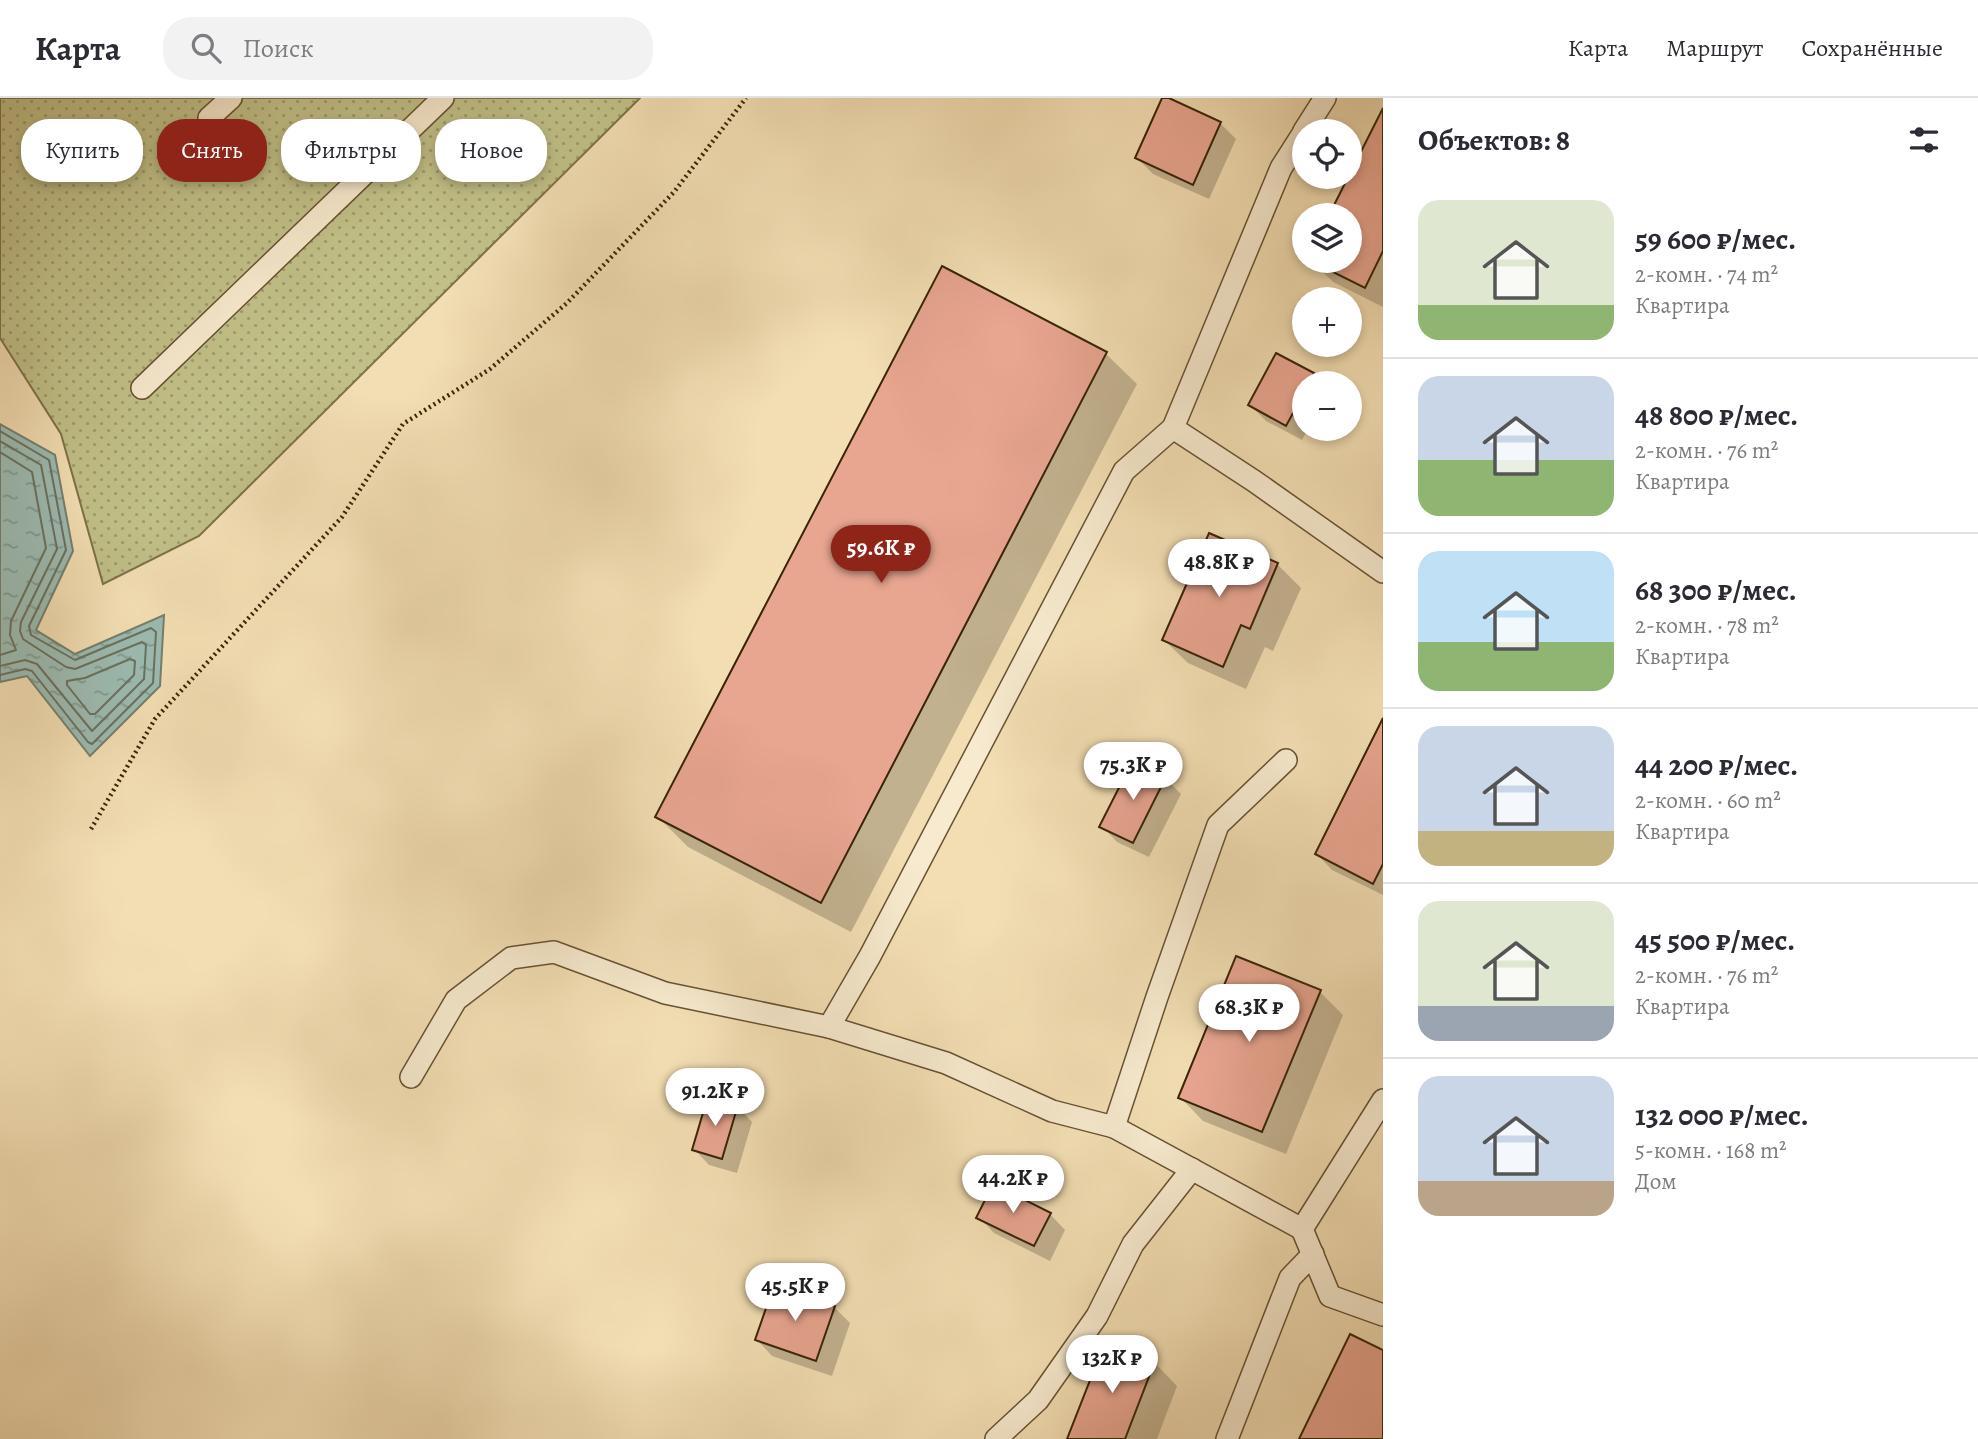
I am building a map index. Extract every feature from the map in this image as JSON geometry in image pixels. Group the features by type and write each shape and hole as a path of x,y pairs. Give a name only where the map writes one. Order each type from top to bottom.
{"lane":[{"path":"209,118 232,98"},
{"path":"142,388 443,98"},
{"path":"1312,119 1325,98"},
{"path":"829,1027 870,956 1124,471 1173,428 1281,168 1292,151"},
{"path":"1173,428 1383,572"},
{"path":"1114,1128 1157,996 1218,825 1286,760"},
{"path":"411,1077 456,1000 511,957 554,952 665,993 829,1027 946,1063 1052,1111 1114,1128 1302,1229 1330,1296 1383,1315"},
{"path":"1302,1229 1383,1100"},
{"path":"996,1439 1038,1400 1097,1316 1133,1244 1192,1169"},
{"path":"1227,1439 1290,1278 1313,1254"}],"path":[{"path":"91,830 155,719 342,517 403,424 490,369 567,303 674,192 746,98"}],"shaded area":[{"path":"0,98 640,98 199,536 103,584 61,434 0,338"}],"water":[{"path":"0,424 55,455 73,551 36,630 75,654 164,615 160,686 90,756 27,676 0,682"}],"building":[{"path":"1162,98 1169,98 1221,122 1193,185 1135,158"},
{"path":"1383,108 1383,251 1365,288 1335,273 1362,273 1362,203 1335,203 1342,189 1362,189 1362,150"},
{"path":"942,266 1107,352 821,903 655,817"},
{"path":"1276,353 1310,371 1292,371 1292,415 1286,426 1248,405"},
{"path":"1209,533 1278,563 1250,629 1241,625 1223,667 1162,640"},
{"path":"1383,718 1383,864 1373,884 1315,854"},
{"path":"1133,760 1166,777 1133,843 1099,827"},
{"path":"1236,956 1321,990 1262,1132 1178,1098"},
{"path":"708,1096 738,1105 722,1159 692,1150"},
{"path":"993,1184 1051,1213 1034,1246 976,1218"},
{"path":"774,1285 835,1306 816,1361 755,1340"},
{"path":"1350,1334 1383,1350 1383,1439 1299,1439"},
{"path":"1105,1342 1155,1361 1125,1439 1067,1439"}]}
